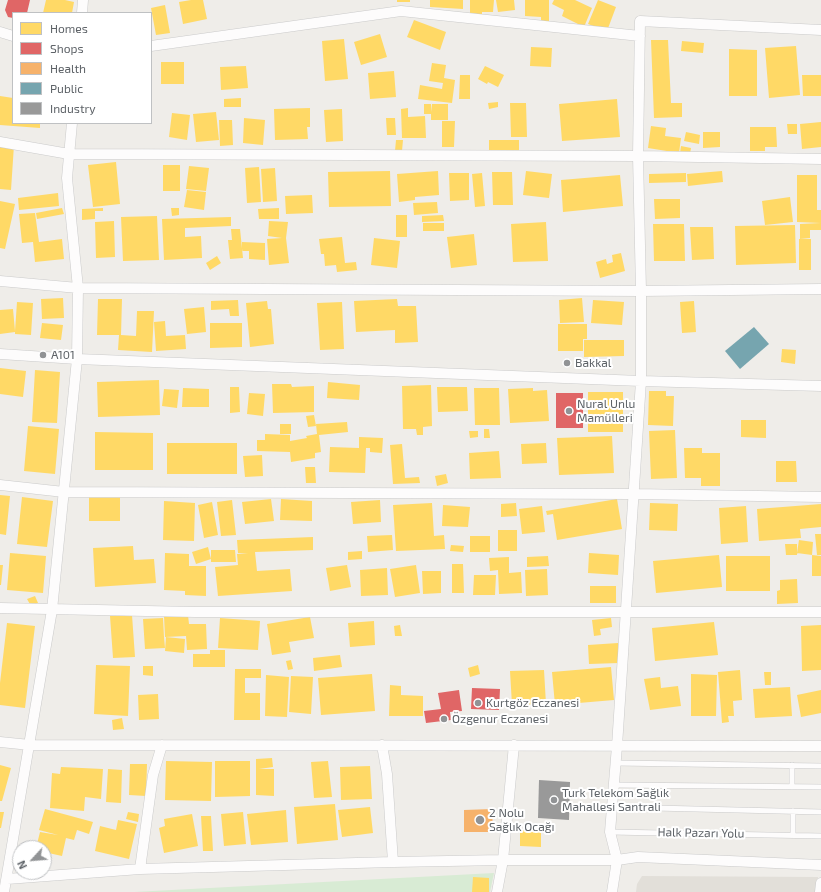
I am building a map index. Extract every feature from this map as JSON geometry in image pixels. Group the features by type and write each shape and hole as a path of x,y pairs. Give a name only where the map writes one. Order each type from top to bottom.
{"street":[{"path":"82,12 83,0"},
{"path":"152,46 400,11 640,36"},
{"path":"612,892 617,860 610,832 641,381 638,156 640,21 821,30"},
{"path":"0,32 12,36"},
{"path":"4,892 52,610 77,359 78,288 67,178 72,124"},
{"path":"0,142 69,154 638,156 821,159"},
{"path":"0,281 78,288 641,291 821,289"},
{"path":"0,354 77,359 641,381 821,386"},
{"path":"0,485 64,492 821,496"},
{"path":"0,608 194,612 821,612"},
{"path":"0,742 30,745 821,746"},
{"path":"140,869 153,775 162,745"},
{"path":"382,745 387,774 393,862"},
{"path":"497,892 503,860 514,745"},
{"path":"7,879 140,869 393,862 617,860 638,857 821,865"},
{"path":"820,892 821,883"}],"lane":[{"path":"616,762 821,766"},
{"path":"792,765 792,787"},
{"path":"614,785 821,787"},
{"name":"Halk Pazarı Yolu","path":"612,807 821,812"},
{"path":"792,811 793,835"},
{"name":"Halk Pazarı Yolu","path":"610,832 821,836"}],"shaded area":[{"path":"642,876 818,877 816,892 636,892 637,884"}],"green space":[{"path":"494,873 490,892 134,892"}],"building: Homes":[{"path":"46,0 65,0 74,2 72,12 43,12"},
{"path":"203,0 207,19 183,24 179,2"},
{"path":"397,0 410,0 410,2 397,2"},
{"path":"430,0 463,0 463,9 430,7"},
{"path":"470,0 494,0 493,12 482,12 482,15 470,15"},
{"path":"496,0 514,0 515,10 498,12"},
{"path":"525,0 549,0 549,23 541,23 541,17 525,16"},
{"path":"554,0 575,0 592,8 584,27 562,16 564,10 552,4"},
{"path":"598,0 616,7 607,31 588,24"},
{"path":"165,5 170,33 156,35 151,8"},
{"path":"414,20 446,32 440,50 407,37"},
{"path":"380,34 387,57 361,65 354,42"},
{"path":"344,39 348,79 325,81 322,41"},
{"path":"651,40 668,40 671,103 682,103 682,117 654,118"},
{"path":"682,41 704,43 703,53 681,51"},
{"path":"796,46 800,95 769,98 765,48"},
{"path":"531,47 552,48 551,67 530,66"},
{"path":"729,49 757,50 757,96 729,96"},
{"path":"161,62 184,62 184,84 161,84"},
{"path":"432,63 446,65 444,78 455,80 452,103 418,99 420,85 442,89 443,83 429,81"},
{"path":"246,66 248,88 221,90 220,67"},
{"path":"485,66 504,75 498,87 488,82 487,84 478,79"},
{"path":"394,71 396,97 370,99 368,73"},
{"path":"460,75 470,75 470,99 459,99"},
{"path":"802,75 821,75 821,96 803,96"},
{"path":"0,96 12,98 12,124 40,124 40,128 0,125"},
{"path":"241,98 241,107 224,107 224,99"},
{"path":"617,99 620,137 562,141 559,104"},
{"path":"498,102 498,107 489,109 488,103"},
{"path":"510,103 526,103 527,137 511,137"},
{"path":"424,104 431,104 431,112 432,104 448,104 448,120 431,120 431,114 424,114"},
{"path":"310,108 310,127 307,127 308,139 275,140 274,109"},
{"path":"408,108 408,117 425,116 426,138 402,138 401,109"},
{"path":"342,109 343,141 326,142 324,110"},
{"path":"216,112 219,140 196,142 193,114"},
{"path":"172,113 190,115 187,140 169,137"},
{"path":"244,118 265,120 263,145 243,143"},
{"path":"386,118 395,118 396,135 387,135"},
{"path":"219,120 232,120 233,145 220,146"},
{"path":"442,121 455,121 454,147 442,147"},
{"path":"821,122 821,147 802,149 800,124"},
{"path":"787,124 797,124 797,134 788,134"},
{"path":"651,126 666,128 665,136 681,138 679,153 648,148"},
{"path":"750,127 776,127 777,147 765,147 765,151 750,151"},
{"path":"686,132 700,135 699,144 684,141"},
{"path":"703,132 720,132 720,147 703,148"},
{"path":"396,140 403,140 402,151 395,151"},
{"path":"489,140 519,140 519,152 489,152"},
{"path":"0,144 14,145 11,190 0,189"},
{"path":"681,146 691,148 690,154 680,153"},
{"path":"116,162 120,204 93,207 88,165"},
{"path":"163,165 180,165 180,191 163,191"},
{"path":"189,166 209,168 206,191 186,189"},
{"path":"259,167 261,202 247,203 245,168"},
{"path":"275,168 277,201 263,202 261,169"},
{"path":"390,171 391,206 329,207 328,172"},
{"path":"438,171 439,195 415,197 415,200 399,202 397,174"},
{"path":"526,171 552,174 549,198 523,195"},
{"path":"722,171 723,182 688,186 687,174"},
{"path":"492,172 512,172 513,205 493,205"},
{"path":"449,173 469,173 469,200 450,201"},
{"path":"482,173 485,206 475,207 472,174"},
{"path":"686,173 686,182 649,183 649,174"},
{"path":"620,175 623,206 563,212 561,180"},
{"path":"797,175 817,175 817,210 821,210 821,223 797,222"},
{"path":"187,190 206,192 204,210 184,207"},
{"path":"58,193 59,206 19,210 18,198"},
{"path":"312,195 313,213 286,214 285,196"},
{"path":"790,197 793,222 765,225 762,201"},
{"path":"654,199 680,199 680,218 655,219"},
{"path":"0,201 15,204 5,249 0,248"},
{"path":"437,202 438,213 414,215 413,203"},
{"path":"62,208 64,214 37,219 36,213"},
{"path":"103,208 103,211 95,211 95,219 82,220 82,209"},
{"path":"171,208 179,208 179,215 172,216"},
{"path":"279,208 279,219 259,219 258,209"},
{"path":"35,213 39,242 62,239 64,259 35,262 33,242 22,243 19,214"},
{"path":"396,215 407,215 407,237 396,237"},
{"path":"443,215 444,221 422,222 422,216"},
{"path":"157,216 159,260 123,261 121,217"},
{"path":"231,217 231,226 185,228 185,237 201,236 202,258 164,260 162,219"},
{"path":"114,221 115,257 96,258 95,222"},
{"path":"269,221 288,222 286,238 289,263 269,265 267,239 282,238 268,236"},
{"path":"546,222 548,261 513,262 511,224"},
{"path":"423,223 444,223 444,231 423,231"},
{"path":"821,223 821,230 810,230 810,238 800,239 800,224"},
{"path":"653,224 684,224 685,261 654,261"},
{"path":"795,225 796,263 736,265 735,226"},
{"path":"690,227 713,227 714,259 692,260"},
{"path":"231,229 240,229 243,258 230,259 228,240 232,240"},
{"path":"474,234 477,265 451,268 447,237"},
{"path":"342,237 345,263 356,262 357,270 337,272 336,265 325,266 324,254 321,254 319,239"},
{"path":"374,238 400,241 397,268 371,265"},
{"path":"799,239 811,239 811,270 799,270"},
{"path":"242,242 265,243 265,260 249,259 249,251 242,251"},
{"path":"621,253 625,271 600,278 596,262 606,259 607,264 613,262 612,255"},
{"path":"217,256 221,263 210,270 206,263"},
{"path":"63,298 64,318 42,319 41,299"},
{"path":"582,298 584,322 560,323 559,300"},
{"path":"98,299 122,299 121,335 136,336 137,311 154,311 152,352 118,350 119,335 97,335"},
{"path":"397,299 398,306 416,306 418,342 395,343 395,330 356,332 354,301"},
{"path":"238,300 239,316 230,316 229,309 211,310 211,301"},
{"path":"593,300 624,302 622,325 591,323"},
{"path":"267,301 268,309 271,309 274,344 250,347 246,303"},
{"path":"694,301 696,332 682,333 680,302"},
{"path":"17,302 33,303 31,335 15,334 15,332 0,334 0,310 13,309 15,331"},
{"path":"342,302 344,349 320,350 317,303"},
{"path":"204,307 206,332 187,334 184,309"},
{"path":"165,321 166,336 185,335 186,349 156,351 154,322"},
{"path":"42,323 63,325 61,340 40,338"},
{"path":"210,323 242,323 242,347 210,348"},
{"path":"558,324 587,324 587,339 583,339 583,351 558,351"},
{"path":"584,340 624,340 624,356 584,357"},
{"path":"782,349 796,350 795,364 781,362"},
{"path":"0,368 26,371 23,397 0,394"},
{"path":"35,370 60,372 57,423 32,422"},
{"path":"159,380 160,415 98,417 97,382"},
{"path":"328,382 360,385 359,400 327,398"},
{"path":"272,384 291,384 292,387 314,386 314,412 273,413"},
{"path":"431,385 432,426 423,427 423,435 417,435 416,429 403,429 402,386"},
{"path":"230,387 239,387 240,412 230,413"},
{"path":"437,387 467,387 468,411 438,412"},
{"path":"183,388 209,389 209,407 182,407"},
{"path":"474,388 499,388 500,425 475,425"},
{"path":"533,388 533,391 547,390 549,421 510,423 508,389"},
{"path":"164,389 179,390 177,408 162,406"},
{"path":"649,391 666,391 666,396 674,396 673,426 648,425"},
{"path":"588,392 623,392 623,432 588,432"},
{"path":"249,393 265,394 263,416 247,414"},
{"path":"314,415 316,426 308,427 306,416"},
{"path":"741,420 766,420 766,438 741,437"},
{"path":"347,422 348,432 319,435 321,452 315,453 315,458 291,462 290,452 257,451 257,440 265,440 265,434 290,435 290,441 307,438 306,436 317,434 316,424"},
{"path":"280,424 291,424 291,434 280,434"},
{"path":"28,426 59,429 55,474 24,471"},
{"path":"484,429 489,429 490,438 484,438"},
{"path":"675,430 677,478 651,479 649,431"},
{"path":"469,431 478,431 478,437 470,438"},
{"path":"95,432 153,433 153,470 95,470"},
{"path":"612,436 614,473 559,475 557,438"},
{"path":"359,437 383,438 382,453 370,452 370,448 366,448 365,473 329,472 330,447 359,448"},
{"path":"167,443 237,443 237,474 167,474"},
{"path":"546,443 547,463 522,464 521,444"},
{"path":"402,444 405,478 419,477 420,483 393,484 390,445"},
{"path":"684,448 702,448 702,453 720,453 720,486 701,486 701,478 685,478"},
{"path":"499,451 501,478 470,479 469,453"},
{"path":"262,455 263,476 245,477 243,456"},
{"path":"776,461 796,461 797,482 776,482"},
{"path":"305,467 315,467 316,483 306,483"},
{"path":"446,474 448,483 437,486 435,476"},
{"path":"0,495 10,496 6,535 0,534"},
{"path":"22,497 53,501 47,547 17,544"},
{"path":"89,497 120,497 120,521 89,521"},
{"path":"271,499 274,521 245,524 242,502"},
{"path":"281,499 312,501 312,521 280,520"},
{"path":"617,499 622,529 557,540 553,514 547,515 546,511"},
{"path":"232,500 236,535 221,536 217,502"},
{"path":"380,500 381,522 353,524 351,502"},
{"path":"164,501 195,503 194,541 163,540"},
{"path":"212,502 218,535 204,538 198,505"},
{"path":"432,503 434,536 444,535 445,549 396,551 393,505"},
{"path":"516,503 517,516 501,517 501,504"},
{"path":"650,503 678,504 677,531 649,530"},
{"path":"821,504 821,527 800,529 801,538 759,541 757,509"},
{"path":"443,505 470,507 468,527 442,526"},
{"path":"542,506 545,532 522,534 519,509"},
{"path":"746,506 748,542 721,544 719,508"},
{"path":"498,530 517,530 517,551 498,551"},
{"path":"815,534 821,534 821,555 817,555"},
{"path":"392,535 393,550 368,552 367,536"},
{"path":"470,536 490,536 490,552 470,552"},
{"path":"313,537 313,550 255,552 257,571 290,569 292,591 218,596 215,567 238,565 237,554 248,553 238,553 237,540"},
{"path":"799,540 813,542 812,555 797,553"},
{"path":"785,544 797,544 797,555 786,555"},
{"path":"451,545 464,546 463,552 450,551"},
{"path":"133,546 134,560 154,559 156,583 95,587 93,548"},
{"path":"208,547 211,559 196,564 192,552"},
{"path":"211,550 235,550 236,562 211,562"},
{"path":"362,551 362,559 348,560 348,552"},
{"path":"10,553 46,556 43,593 7,590"},
{"path":"165,553 189,554 189,566 206,566 206,596 185,595 185,591 164,590"},
{"path":"589,553 619,555 618,575 588,573"},
{"path":"719,555 722,587 656,593 653,561"},
{"path":"812,555 821,556 821,576 812,576"},
{"path":"548,556 549,566 527,567 527,557"},
{"path":"726,556 770,556 770,591 726,591"},
{"path":"509,557 509,573 521,572 522,593 499,594 498,570 490,571 489,558"},
{"path":"452,564 463,564 464,593 452,593"},
{"path":"0,565 3,565 1,585 0,585"},
{"path":"347,565 351,587 330,591 326,568"},
{"path":"416,565 420,593 395,597 390,569"},
{"path":"387,568 388,595 361,596 360,570"},
{"path":"547,569 548,595 526,596 525,570"},
{"path":"422,571 441,571 441,593 423,594"},
{"path":"474,575 496,575 495,595 473,595"},
{"path":"797,579 798,603 777,604 777,591 780,590 780,580"},
{"path":"590,586 616,586 616,603 590,603"},
{"path":"35,596 38,603 31,606 27,599"},
{"path":"132,615 135,657 113,658 110,616"},
{"path":"188,615 189,624 206,624 207,649 187,650 186,636 165,637 164,616"},
{"path":"310,617 314,638 289,642 291,652 272,655 267,624"},
{"path":"163,618 165,648 145,649 143,619"},
{"path":"220,618 260,621 258,650 218,648"},
{"path":"611,618 612,627 600,629 601,635 594,636 592,620"},
{"path":"374,621 375,645 350,647 348,623"},
{"path":"714,622 718,655 655,661 652,628"},
{"path":"7,623 35,626 25,708 0,705 0,683"},
{"path":"400,625 402,636 395,636 394,626"},
{"path":"821,625 821,670 802,671 801,626"},
{"path":"166,637 185,639 184,653 165,651"},
{"path":"618,643 619,663 589,664 588,645"},
{"path":"210,650 225,650 225,667 193,667 193,654 210,654"},
{"path":"340,655 342,667 314,671 313,658"},
{"path":"291,660 293,669 288,670 286,661"},
{"path":"96,665 130,666 128,716 94,714"},
{"path":"478,665 480,674 470,677 468,668"},
{"path":"143,666 153,666 153,676 143,675"},
{"path":"611,667 614,700 555,705 552,672"},
{"path":"235,669 261,669 261,678 245,678 245,693 260,693 260,720 234,720"},
{"path":"544,670 546,704 512,705 510,671"},
{"path":"740,670 742,700 733,701 734,716 728,716 729,722 722,723 718,672"},
{"path":"764,672 771,672 771,685 765,685"},
{"path":"372,674 375,711 321,715 318,678"},
{"path":"691,674 717,675 716,716 691,716"},
{"path":"266,675 289,677 287,717 265,716"},
{"path":"291,676 313,677 311,714 289,712"},
{"path":"660,677 661,688 678,686 681,706 650,710 644,679"},
{"path":"390,685 401,686 401,695 423,696 423,716 389,716"},
{"path":"790,687 792,716 755,718 753,689"},
{"path":"821,690 821,713 801,717 797,695"},
{"path":"158,694 159,719 139,720 138,695"},
{"path":"122,718 124,729 113,730 112,720"},
{"path":"272,758 273,767 259,769 274,769 274,796 256,795 256,759"},
{"path":"166,761 212,762 211,801 165,800"},
{"path":"215,761 250,761 250,796 215,797"},
{"path":"328,761 332,797 314,798 311,762"},
{"path":"130,764 147,764 146,796 129,795"},
{"path":"0,765 11,768 2,801 0,801"},
{"path":"370,766 372,799 341,800 340,767"},
{"path":"61,767 103,769 101,799 85,797 84,811 50,808 52,773 60,774"},
{"path":"108,769 122,770 121,803 106,802"},
{"path":"335,804 338,840 297,844 294,807"},
{"path":"370,807 373,833 342,837 338,810"},
{"path":"45,809 93,822 89,834 77,830 74,840 66,838 62,856 52,854 52,840 38,840 40,832 58,835 39,830"},
{"path":"286,810 288,842 251,845 247,814"},
{"path":"0,812 4,812 1,828 0,828"},
{"path":"128,812 139,814 138,822 126,819"},
{"path":"243,812 246,844 224,846 221,814"},
{"path":"192,814 198,846 164,853 159,828 165,826 164,819"},
{"path":"201,816 211,816 213,851 203,851"},
{"path":"118,820 137,824 129,859 95,851 100,826 116,830"},
{"path":"520,830 541,830 541,847 520,846"},
{"path":"473,877 489,878 489,892 472,892"}],"building: Shops":[{"path":"8,0 30,0 27,12 12,12 12,18 8,17 5,10"},
{"name":"Nural Unlu Mamülleri","path":"556,393 583,393 583,428 556,428"},
{"path":"472,688 500,689 499,710 471,709"},
{"path":"459,690 462,711 450,712 451,720 426,723 424,711 441,709 438,693"}],"building: Health":[{"path":"492,809 493,832 464,832 464,810"}],"building: Public":[{"path":"754,327 769,344 740,369 725,351"}],"building: Industry":[{"name":"Turk Telekom Sağlık Mahallesi Santrali","path":"539,780 570,782 569,820 538,818"}],"place":[{"name":"A101","path":"43,355"},
{"name":"Bakkal","path":"567,363"},
{"name":"Nural Unlu Mamülleri","path":"569,411"},
{"name":"Kurtgöz Eczanesi","path":"478,703"},
{"name":"Özgenur Eczanesi","path":"444,719"},
{"name":"Turk Telekom Sağlık Mahallesi Santrali","path":"554,800"},
{"name":"2 Nolu Sağlık Ocağı","path":"480,820"}]}
